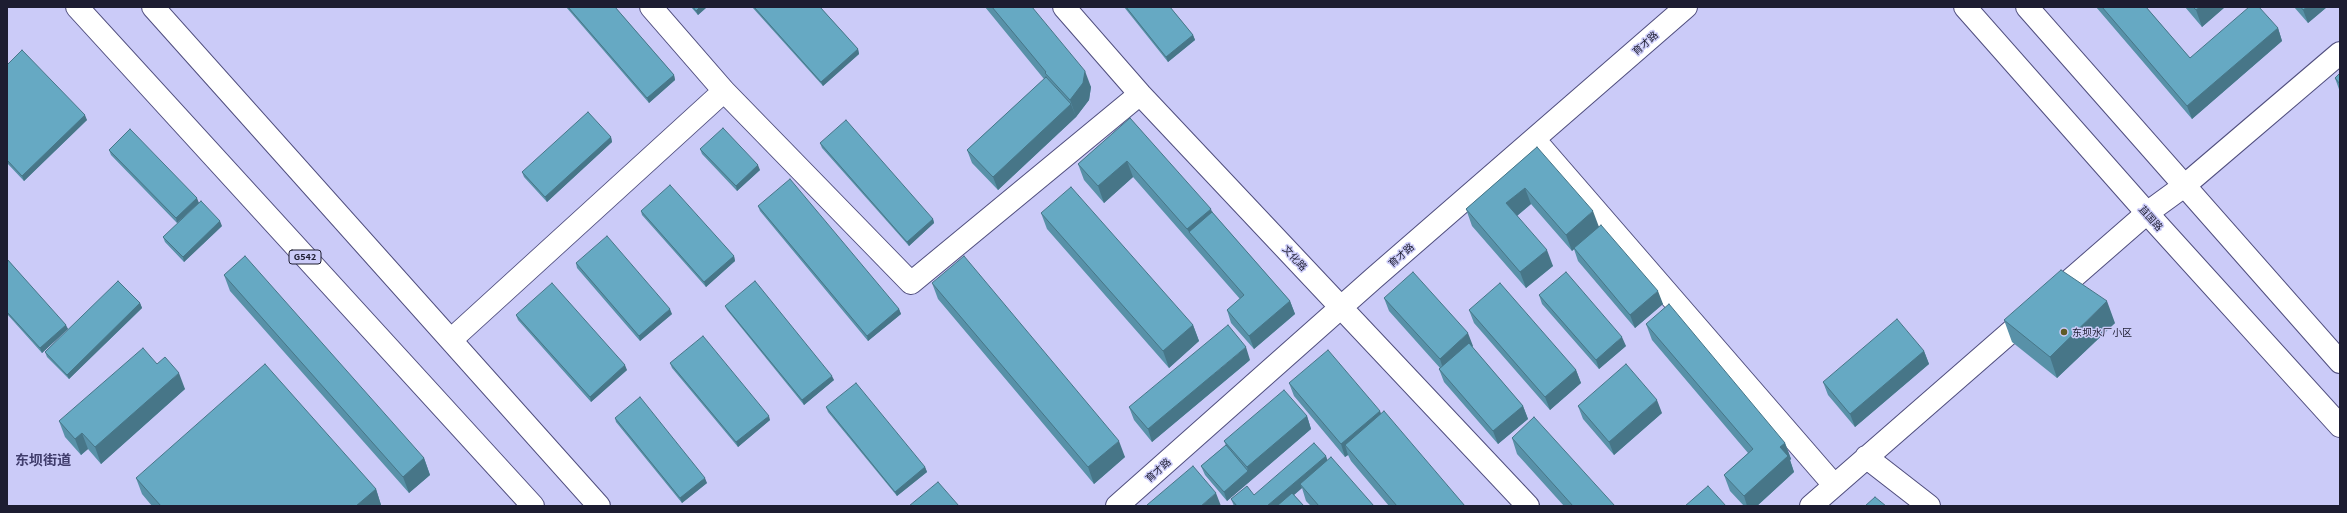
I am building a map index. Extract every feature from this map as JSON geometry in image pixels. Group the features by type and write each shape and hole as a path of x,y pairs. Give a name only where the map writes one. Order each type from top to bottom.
{"main road":[{"name":"G542","path":"77,7 533,506"},
{"path":"153,7 452,339 599,506"},
{"path":"651,7 724,91 911,283 1140,94"},
{"name":"文化路","path":"1064,7 1140,94 1528,506"},
{"name":"育才路","path":"1126,503 1342,307 1686,7"},
{"name":"苴国路","path":"1965,7 2147,213 2340,426"},
{"path":"2027,7 2340,362"},
{"path":"1811,506 2147,213 2184,186 2340,53"},
{"path":"452,339 724,91"},
{"path":"1534,139 1834,486"},
{"path":"1866,457 1929,506"}],"building":[{"path":"568,7 615,7 674,75 647,98"},
{"path":"693,7 700,7 696,11"},
{"path":"754,7 820,7 858,49 821,82"},
{"path":"992,7 1032,7 1085,71 1083,83 1070,100 1045,73 1046,72"},
{"path":"1126,7 1170,7 1193,35 1166,57"},
{"path":"2102,7 2146,7 2190,58 2249,7 2259,7 2278,28 2187,106"},
{"path":"2193,7 2200,7 2196,10"},
{"path":"22,50 85,115 22,176 7,160 7,65"},
{"path":"2340,73 2340,84 2335,78"},
{"path":"1046,77 1071,104 993,177 967,150"},
{"path":"588,112 611,137 545,197 522,172"},
{"path":"1130,118 1211,209 1187,229 1127,161 1098,186 1078,164"},
{"path":"846,120 933,219 907,242 820,143"},
{"path":"723,128 758,165 736,186 700,149"},
{"path":"130,129 197,198 176,218 109,150"},
{"path":"1537,147 1593,211 1566,235 1525,188 1506,203 1547,250 1520,272 1466,209"},
{"path":"790,179 899,309 867,336 758,206"},
{"path":"670,185 734,256 704,282 641,211"},
{"path":"1071,187 1193,325 1163,351 1041,213"},
{"path":"201,201 220,221 183,257 163,237"},
{"path":"1212,212 1290,301 1249,336 1227,310 1244,295 1189,232"},
{"path":"1601,225 1658,291 1630,315 1574,248"},
{"path":"607,236 670,309 639,336 576,263"},
{"path":"245,256 424,458 403,477 224,275"},
{"path":"964,256 1119,441 1088,467 932,283"},
{"path":"7,259 66,325 40,348 7,312"},
{"path":"2061,270 2107,301 2050,357 2004,320"},
{"path":"1413,272 1468,333 1440,359 1384,298"},
{"path":"1566,272 1622,337 1596,360 1539,295"},
{"path":"118,281 140,303 67,375 45,352"},
{"path":"755,281 832,376 802,400 725,306"},
{"path":"552,283 625,365 590,397 516,315"},
{"path":"1500,283 1576,370 1545,397 1469,310"},
{"path":"1669,304 1785,443 1780,447 1788,456 1744,496 1724,475 1753,449 1646,324"},
{"path":"1897,319 1924,351 1850,414 1823,382"},
{"path":"1228,325 1246,347 1148,429 1129,407"},
{"path":"703,336 769,416 736,442 670,363"},
{"path":"1469,343 1523,406 1493,431 1439,369"},
{"path":"143,348 157,364 165,357 179,373 95,447 82,433 75,439 59,421"},
{"path":"1328,350 1380,411 1341,444 1289,383"},
{"path":"265,364 376,489 356,506 161,506 136,478"},
{"path":"1626,364 1657,400 1609,442 1578,406"},
{"path":"856,383 925,467 895,492 826,407"},
{"path":"1284,390 1307,416 1247,467 1224,441"},
{"path":"640,397 705,478 680,498 615,418"},
{"path":"1384,411 1465,506 1397,506 1345,445"},
{"path":"1534,417 1615,506 1573,506 1512,438"},
{"path":"1314,443 1326,456 1267,506 1237,506 1231,499 1247,486 1254,495"},
{"path":"1226,445 1248,471 1224,492 1201,466"},
{"path":"1331,457 1374,506 1319,506 1300,484"},
{"path":"1193,466 1216,493 1201,506 1147,505"},
{"path":"938,482 959,506 909,506"},
{"path":"1708,486 1726,506 1685,506"},
{"path":"1292,493 1304,506 1277,506"},
{"path":"1875,497 1886,506 1865,506"}],"place":[{"name":"东坝水厂小区","path":"2064,332"}],"district":[{"name":"东坝街道","path":"43,460"}]}
